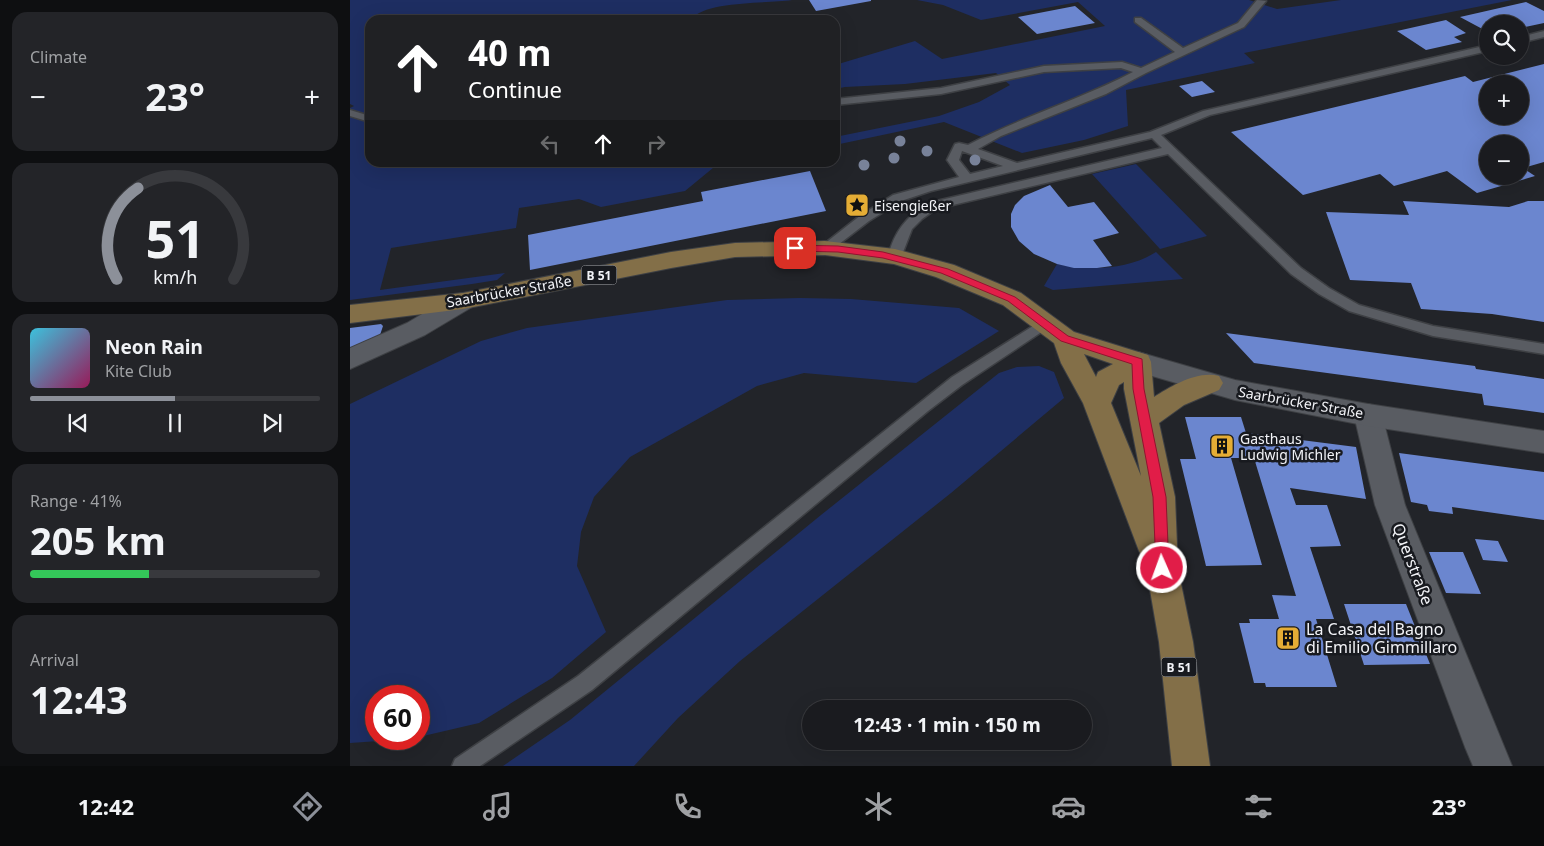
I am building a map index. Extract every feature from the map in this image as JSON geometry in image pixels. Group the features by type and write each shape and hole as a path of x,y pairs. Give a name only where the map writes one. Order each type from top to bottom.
{"main road":[{"name":"Saarbrücker Straße","path":"350,314 463,301 671,260 735,250 825,248 895,257 944,271 1012,299 1054,331 1138,362"},
{"name":"B 51","path":"1054,331 1097,403 1162,568"},
{"name":"B 51","path":"1138,362 1138,389 1160,497 1162,568 1176,642 1192,766"},
{"path":"1097,403 1108,379 1138,362"},
{"path":"1144,420 1160,405 1208,383"}],"street":[{"path":"350,359 416,329 463,301"},
{"name":"Saarbrücker Straße","path":"1138,362 1243,392 1368,415 1544,442"},
{"name":"Querstraße","path":"1368,415 1390,505 1484,747 1494,766"}],"lane":[{"path":"969,149 997,134 1102,92 1241,24 1261,1"},
{"path":"1138,20 1182,52"},
{"path":"1529,38 1544,34"},
{"path":"825,248 865,218 897,198 928,188 1154,134 1206,113 1479,50"},
{"path":"840,101 940,91 1044,69 1122,65 1142,71"},
{"path":"350,113 365,118"},
{"path":"1154,134 1296,271 1324,291 1354,308 1433,331 1544,349"},
{"path":"967,179 953,160 959,146 1016,167"},
{"path":"895,257 902,234 916,215 932,206 1170,150"},
{"path":"462,766 585,682 957,381 1054,331"}],"shaded area":[{"path":"350,0 792,0 723,6 709,9 697,15 365,15 365,167 714,167 685,191 601,207 579,199 519,208 516,228 391,248 380,290 505,273 497,280 350,300 350,108 354,106 350,104"},
{"path":"917,0 1249,0 1277,9 1341,0 1512,0 1244,53 1255,63 1126,90 1128,126 1084,140 1022,153 944,122 840,144 840,136 939,116 979,102 1010,85 996,73 905,84 840,88 840,64 915,41 942,59 1105,26 1078,2 981,20 943,5"},
{"path":"1136,164 1207,236 1160,249 1092,174"},
{"path":"1156,252 1183,279 1053,290 1044,286 1057,264 1082,268 1121,266"},
{"path":"851,299 959,308 999,331 916,383 804,373 757,386 630,457 594,497 581,532 577,566 606,632 552,678 479,723 430,734 430,685 365,685 365,742 350,743 350,404 481,341 527,328 727,300"},
{"path":"1039,366 1054,372 1064,398 951,493 740,661 678,718 634,766 503,766 570,720 821,515 999,373 1017,367"}],"building":[{"path":"809,0 871,0 871,1 816,11"},
{"path":"1526,2 1544,11 1544,23 1529,26 1529,15 1479,15 1479,27 1460,17"},
{"path":"1075,6 1095,23 1037,34 1018,17"},
{"path":"1446,20 1466,33 1454,37 1462,42 1426,50 1397,31"},
{"path":"1544,64 1544,162 1529,166 1529,135 1479,135 1479,185 1504,185 1477,193 1447,171 1394,186 1380,174 1303,195 1231,132 1465,76 1473,82 1479,80 1479,125 1529,125 1529,75 1501,75"},
{"path":"1202,81 1215,92 1192,97 1179,86"},
{"path":"810,171 826,211 530,270 528,235 703,201 701,192"},
{"path":"1529,172 1535,176 1529,178"},
{"path":"1050,185 1068,207 1094,202 1119,233 1093,240 1112,266 1074,268 1057,264 1034,254 1019,241 1011,227 1011,214 1015,205 1024,196"},
{"path":"1403,201 1509,207 1528,201 1544,201 1544,322 1492,314 1421,309 1411,283 1350,280 1326,212 1409,215"},
{"path":"381,324 383,326 380,335 350,349 350,328"},
{"path":"1226,333 1475,366 1476,369 1544,379 1544,413 1484,405 1482,394 1254,363"},
{"path":"1185,417 1241,417 1246,433 1356,447 1366,499 1290,488 1296,505 1327,505 1341,546 1310,547 1334,619 1316,619 1337,687 1266,687 1265,683 1254,683 1239,623 1250,623 1249,619 1279,619 1272,595 1296,596 1254,458 1231,458 1262,565 1206,566 1180,459 1196,459"},
{"path":"1399,453 1544,472 1544,520 1452,507 1453,514 1429,511 1427,505 1411,502"},
{"path":"1475,539 1498,541 1508,562 1483,560"},
{"path":"1429,552 1463,552 1481,594 1446,593"},
{"path":"1344,604 1406,604 1430,664 1364,665"}],"place":[{"name":"Eisengießer","path":"857,205"},
{"name":"Gasthaus Ludwig Michler","path":"1222,446"},
{"name":"La Casa del Bagno di Emilio Gimmillaro","path":"1288,638"}],"route":[{"path":"795,248 838,249 883,255 944,271 1012,299 1065,338 1138,362 1138,389 1160,497 1162,568"}]}
